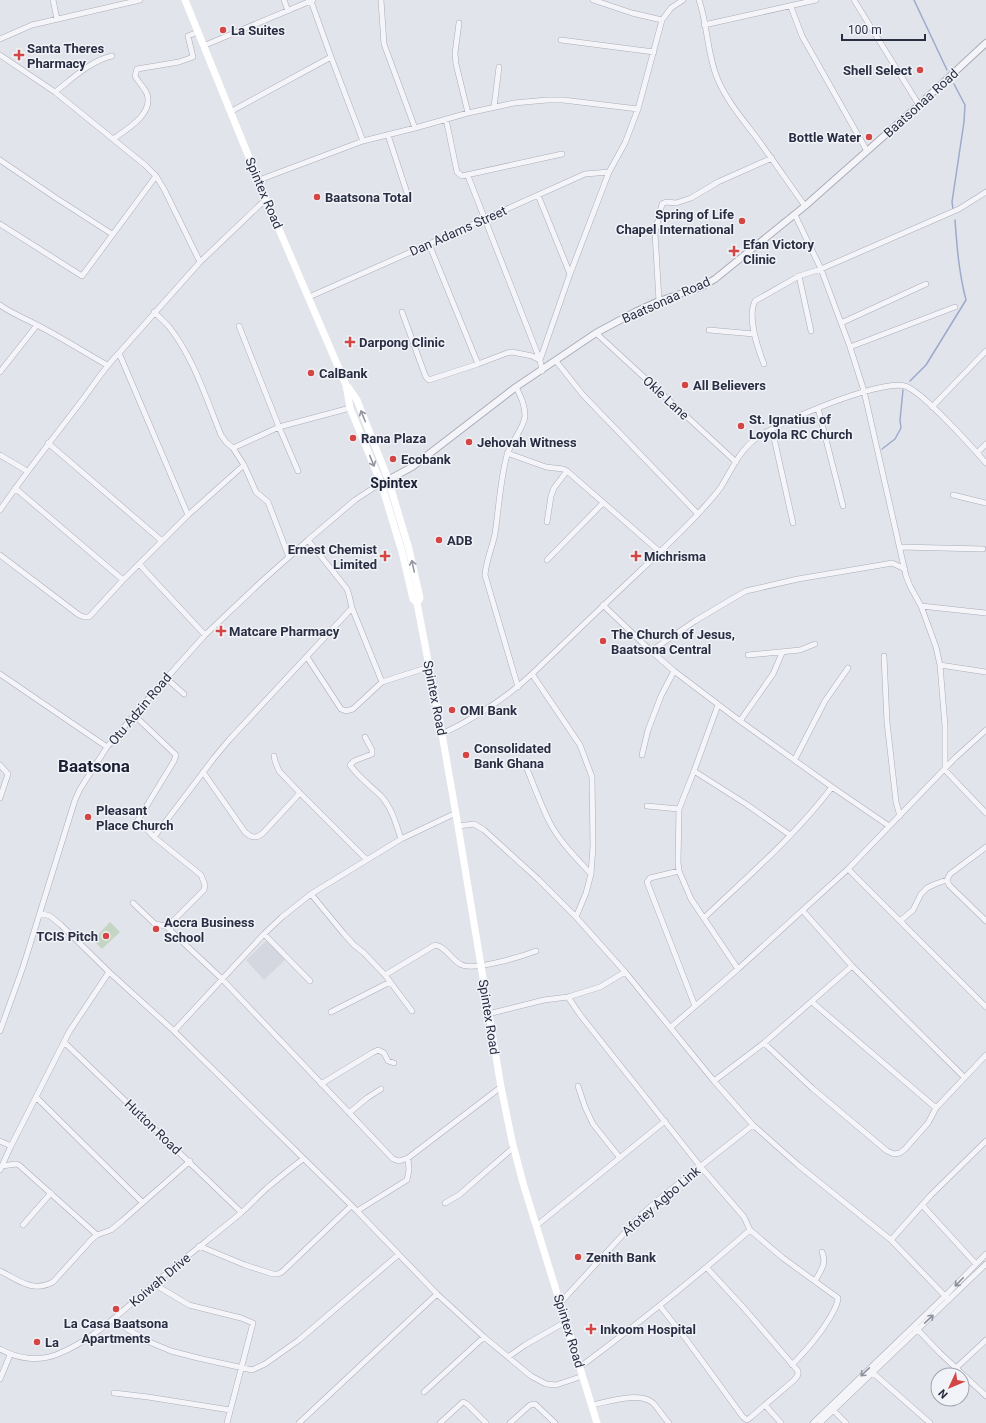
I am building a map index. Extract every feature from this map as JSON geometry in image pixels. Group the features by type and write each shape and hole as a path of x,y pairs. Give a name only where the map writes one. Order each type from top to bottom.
{"main road":[{"name":"Spintex Road","path":"185,0 266,199 346,384 357,400 388,479 409,549 420,598 416,603"},
{"name":"Spintex Road","path":"346,384 350,408 381,483 402,552 413,599 416,603 442,734 488,1014 514,1148 536,1226 567,1321 597,1423"}],"street":[{"path":"53,0 57,19"},
{"path":"0,39 32,25 140,0"},
{"path":"284,0 288,11"},
{"path":"203,46 312,0 331,57 363,141"},
{"path":"380,0 384,44 415,128"},
{"path":"593,0 632,13 662,20"},
{"path":"540,360 570,274 609,172 625,143 638,109 662,20 671,8 683,0"},
{"path":"699,0 712,60 718,79 728,100 772,158 805,206"},
{"path":"702,9 705,0"},
{"path":"704,25 791,7 816,0"},
{"path":"854,0 919,105"},
{"path":"791,7 802,36 867,151"},
{"path":"459,23 455,53 456,64 468,113"},
{"path":"113,139 134,124 142,116 148,104 147,94 134,76 137,70 179,62 193,57 188,36 198,32"},
{"path":"561,40 654,52"},
{"name":"Baatsonaa Road","path":"381,483 412,467 516,387 542,371 596,333 659,300 701,287 715,279 795,215 985,46"},
{"path":"0,55 55,92 145,165 156,176 164,189 200,262"},
{"path":"55,92 90,66 104,58 112,56"},
{"path":"230,112 331,57"},
{"path":"494,107 499,66"},
{"path":"259,180 363,141 415,128 446,118 514,103 563,100 638,109"},
{"path":"446,118 457,172 462,176 468,176 562,154"},
{"path":"388,135 409,199"},
{"path":"659,300 655,233 662,204 666,202 676,203 691,198 718,182 772,158"},
{"path":"0,160 112,234"},
{"name":"Dan Adams Street","path":"308,297 585,174 609,172"},
{"path":"0,224 82,276 156,176"},
{"path":"468,176 540,360 542,371"},
{"path":"764,364 754,334 753,306 755,301 799,276 821,269 959,209 986,192"},
{"path":"538,195 570,274"},
{"path":"0,510 2,503 15,488 107,365 200,262 266,199"},
{"path":"795,215 821,269 850,347 864,391 905,569 910,586 921,606 936,648 940,665 945,726 945,770 986,813"},
{"path":"429,244 478,364"},
{"path":"799,276 811,331"},
{"path":"841,323 926,284"},
{"path":"0,305 22,319 37,325 107,365"},
{"path":"850,347 955,307"},
{"path":"154,312 169,327 196,370 221,435 233,448 244,465 256,492 268,502 289,557"},
{"path":"402,312 429,380 512,352 532,356 540,360"},
{"path":"0,372 37,325"},
{"path":"239,326 278,427 298,471"},
{"path":"709,330 754,334"},
{"name":"Okle Lane","path":"596,333 736,462"},
{"path":"932,407 986,351"},
{"path":"119,353 188,515"},
{"path":"556,361 582,395 698,514"},
{"path":"442,734 474,718 532,674 698,514 720,488 746,447 755,439 772,429 818,408 864,391 906,386 932,407 986,463"},
{"path":"516,387 524,404 525,418 507,453 501,483 494,535 485,576 518,686"},
{"path":"233,448 278,427 350,408"},
{"path":"818,408 843,506"},
{"path":"772,429 793,523"},
{"path":"48,443 162,541"},
{"path":"977,453 986,444"},
{"path":"507,453 546,467 563,469 567,471 660,552"},
{"path":"0,455 27,471"},
{"path":"0,555 79,615 89,617 123,580 188,515 244,465"},
{"path":"547,522 551,496 554,488 567,471"},
{"name":"Otu Adzin Road","path":"0,1028 23,967 75,800 80,789 107,747 205,635 256,586 308,540 355,500 381,483"},
{"path":"15,488 123,580"},
{"path":"953,495 986,503"},
{"path":"547,560 603,503"},
{"path":"308,540 347,589 350,595 352,608 382,682"},
{"path":"900,546 983,549"},
{"path":"651,651 732,598 746,592 881,564 892,563 905,569"},
{"path":"139,564 205,635"},
{"path":"603,605 674,671 740,721 889,826"},
{"path":"921,606 986,613"},
{"path":"154,837 203,772 230,740 352,608"},
{"path":"748,655 782,653 800,650 815,644"},
{"path":"740,721 774,674 782,653"},
{"path":"884,656 889,736 896,802 900,816"},
{"path":"307,657 341,709 346,711 353,709 382,682 429,667"},
{"path":"940,665 986,672"},
{"path":"795,760 825,701 848,668"},
{"path":"642,755 648,730 661,696 674,671"},
{"path":"0,674 107,747"},
{"path":"532,674 580,745 592,777 593,846 591,874 586,893 576,917"},
{"path":"166,678 184,694"},
{"path":"718,705 679,809 679,871 691,899 738,969"},
{"path":"134,715 176,755 174,761 138,820 154,837 201,875 205,885 204,890 171,923 171,931"},
{"path":"670,1027 738,969 848,869 955,758 986,730"},
{"path":"366,737 372,750 372,754 350,764 388,806 401,839"},
{"path":"274,756 279,771 366,859"},
{"path":"525,764 549,821 556,833 573,855 591,874"},
{"path":"0,765 8,774 0,798"},
{"path":"694,771 746,804 790,835"},
{"path":"203,772 245,832 250,837 254,838 263,833 300,793"},
{"path":"704,918 810,815 832,787"},
{"path":"647,806 679,809"},
{"path":"174,1032 264,934 282,917 311,894 401,839 456,813"},
{"path":"458,826 474,824 484,830 538,879 576,917 625,972 714,1081 753,1126 798,1165 891,1240 947,1298"},
{"path":"900,922 913,910 921,894 927,888 947,880 950,874 986,847"},
{"path":"848,869 986,1007"},
{"path":"679,871 650,878 647,882 695,1006"},
{"path":"947,880 949,885 986,921"},
{"path":"311,894 354,945 364,953 385,975 412,1011"},
{"path":"133,903 155,924 158,926 166,926 222,980 393,1159 399,1160 408,1158 501,1087"},
{"path":"803,911 852,966 964,1077"},
{"path":"40,913 50,916 61,925 174,1032 302,1159 357,1211 437,1294 484,1337 532,1376 546,1384 556,1385 583,1376"},
{"path":"264,934 310,981"},
{"path":"385,975 435,945 442,948 461,965 468,966 504,962 536,950"},
{"path":"714,1081 764,1043 852,966"},
{"path":"1,1168 10,1146 75,1021 109,972"},
{"path":"488,1014 544,1000 568,997 600,987 625,972"},
{"path":"330,1012 390,982"},
{"path":"568,997 581,1016 700,1166 744,1217 750,1230 782,1258 836,1296 838,1302 816,1339 792,1365"},
{"path":"812,1002 936,1108"},
{"name":"Hutton Road","path":"64,1042 190,1161 241,1212"},
{"path":"764,1043 812,1088 889,1152 900,1153 928,1123 936,1108 986,1055"},
{"path":"321,1084 378,1050 384,1053 388,1061 394,1063"},
{"path":"578,1086 593,1124 620,1158"},
{"path":"349,1114 367,1098 381,1089"},
{"path":"36,1096 142,1202"},
{"path":"536,1226 665,1121"},
{"name":"Afotey Agbo Link","path":"561,1302 640,1216 700,1166 753,1126"},
{"path":"0,1141 10,1146"},
{"path":"891,1240 922,1205 986,1141"},
{"path":"445,1203 462,1192 514,1148"},
{"path":"357,1211 407,1180 409,1170 408,1158"},
{"name":"Koiwah Drive","path":"0,1349 10,1355 30,1359 44,1358 58,1354 80,1343 113,1320 302,1159"},
{"path":"0,1271 36,1287 53,1282 97,1235 111,1230 190,1161"},
{"path":"1,1168 16,1164 19,1165 97,1235"},
{"path":"23,1225 51,1193"},
{"path":"922,1205 976,1264"},
{"path":"199,1246 245,1265 273,1274 278,1274 282,1272 351,1206"},
{"path":"580,1367 660,1306 707,1268 750,1230"},
{"path":"815,1281 824,1264 825,1259 822,1252"},
{"path":"947,1298 986,1254"},
{"path":"113,1320 136,1335 159,1346 198,1358 248,1370 258,1368 299,1340 398,1255"},
{"path":"813,1423 947,1298 986,1264"},
{"path":"660,1306 745,1420 766,1405 798,1376 798,1371 707,1268"},
{"path":"154,1284 189,1305 252,1322 253,1326 227,1423"},
{"path":"299,1423 437,1294"},
{"path":"508,1357 525,1345 567,1321"},
{"path":"916,1327 955,1367"},
{"path":"820,1423 873,1372 916,1327"},
{"path":"424,1392 484,1337"},
{"path":"957,1367 986,1340"},
{"path":"0,1379 10,1355"},
{"path":"873,1372 930,1423"},
{"path":"970,1381 986,1396"},
{"path":"114,1393 230,1410"},
{"path":"592,1405 640,1397 647,1399 652,1403 669,1423"},
{"path":"440,1423 464,1402 486,1423"},
{"path":"510,1423 530,1405 536,1404 555,1423"},
{"path":"766,1405 781,1423"},
{"path":"833,1410 846,1423"}],"shaded area":[{"path":"268,939 286,959 264,980 246,960"}],"green space":[{"name":"TCIS Pitch","path":"110,922 120,932 102,949 93,940"}],"waterway":[{"path":"914,0 947,70"},
{"path":"953,209 952,202 964,122 965,105 954,84"},
{"path":"910,381 926,365 966,300 960,270 955,220"},
{"path":"882,449 895,439 901,428 900,420 903,390"}],"place":[{"name":"La Suites","path":"223,30"},
{"name":"Santa Theres Pharmacy","path":"19,55"},
{"name":"Shell Select","path":"920,70"},
{"name":"Bottle Water","path":"869,137"},
{"name":"Baatsona Total","path":"317,197"},
{"name":"Spring of Life Chapel International","path":"742,221"},
{"name":"Efan Victory Clinic","path":"734,251"},
{"name":"Darpong Clinic","path":"350,342"},
{"name":"CalBank","path":"311,373"},
{"name":"All Believers","path":"685,385"},
{"name":"St. Ignatius of Loyola RC Church","path":"741,426"},
{"name":"Rana Plaza","path":"353,438"},
{"name":"Jehovah Witness","path":"469,442"},
{"name":"Ecobank","path":"393,459"},
{"name":"ADB","path":"439,540"},
{"name":"Ernest Chemist Limited","path":"385,556"},
{"name":"Michrisma","path":"636,556"},
{"name":"Matcare Pharmacy","path":"221,631"},
{"name":"The Church of Jesus, Baatsona Central","path":"603,641"},
{"name":"OMI Bank","path":"452,710"},
{"name":"Consolidated Bank Ghana","path":"466,755"},
{"name":"Pleasant Place Church","path":"88,817"},
{"name":"Accra Business School","path":"156,929"},
{"name":"TCIS Pitch","path":"106,936"},
{"name":"Zenith Bank","path":"578,1257"},
{"name":"La Casa Baatsona Apartments","path":"116,1309"},
{"name":"Inkoom Hospital","path":"591,1329"},
{"name":"La","path":"37,1342"}],"district":[{"name":"Spintex","path":"394,483"},
{"name":"Baatsona","path":"94,766"}]}
